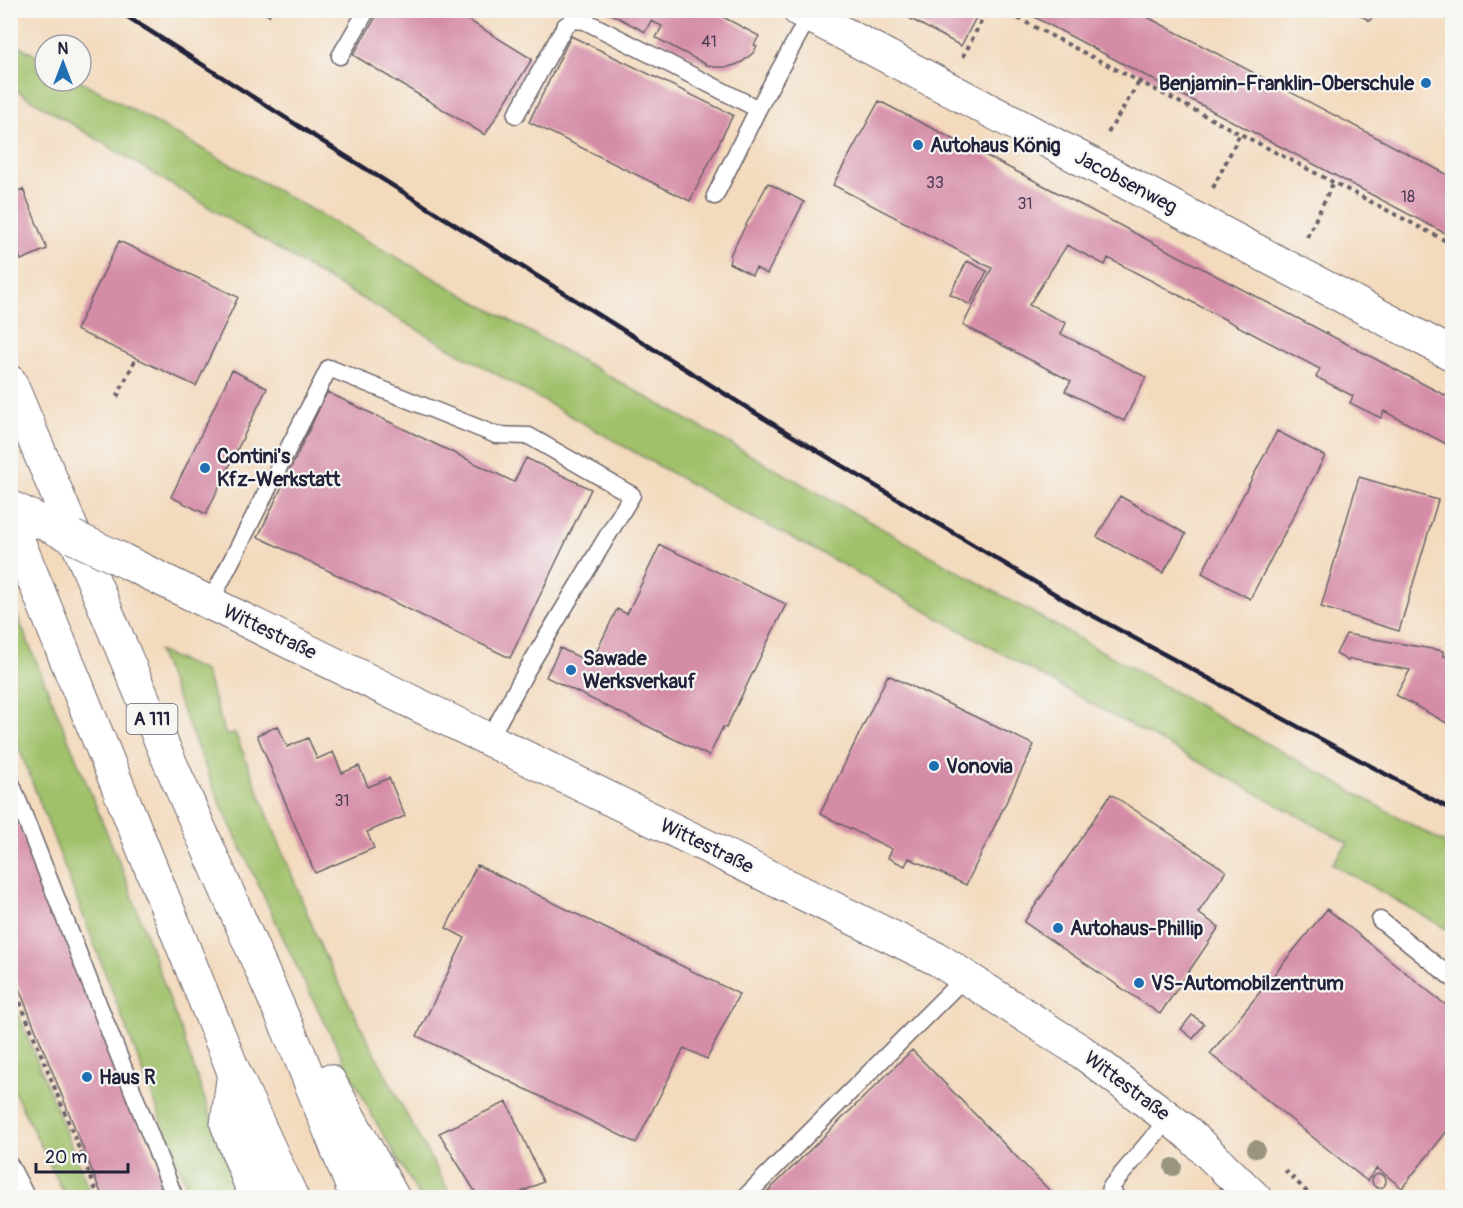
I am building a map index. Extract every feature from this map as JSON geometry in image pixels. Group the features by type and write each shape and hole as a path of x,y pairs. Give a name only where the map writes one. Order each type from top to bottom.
{"main road":[{"name":"Jacobsenweg","path":"804,13 1452,354"},
{"name":"A 111","path":"10,381 165,751 298,1054 357,1197"},
{"name":"Wittestraße","path":"10,507 939,960 1082,1052 1188,1133 1255,1197"},
{"name":"A 111","path":"10,521 234,1072 292,1197"},
{"path":"298,1054 329,1082 393,1197"},
{"path":"234,1072 227,1124 256,1197"}],"lane":[{"path":"340,56 367,10"},
{"path":"715,196 804,13"},
{"path":"516,115 565,26 573,20 585,21 758,109"},
{"path":"210,603 329,368 496,435 529,436 632,495 528,668 489,739"},
{"path":"10,780 175,1197"},
{"path":"1380,920 1452,978"},
{"path":"744,1197 966,976"},
{"path":"1117,1197 1110,1188 1169,1118"},
{"path":"10,1165 27,1197"}],"path":[{"path":"963,57 987,10"},
{"path":"1002,10 1452,244"},
{"path":"1108,133 1139,82"},
{"path":"1213,188 1240,134"},
{"path":"1306,237 1333,183"},
{"path":"117,397 136,358"},
{"path":"10,977 99,1197"},
{"path":"1285,1170 1313,1197"}],"green space":[{"path":"11,41 33,54 33,93 93,93 93,88 1452,847 1452,932 1332,864 1348,843 840,563 730,506 324,277 11,87"},
{"path":"10,598 126,879 239,1197 191,1197 11,727"},
{"path":"158,651 205,671 226,736 235,733 322,950 405,1112 452,1197 420,1197 374,1119 303,980 221,805"},
{"path":"10,996 92,1197 66,1197 11,1085"}],"building":[{"path":"260,10 272,10 269,16"},
{"path":"380,10 452,10 532,59 485,135 353,55"},
{"path":"604,10 690,10 693,13 695,10 710,10 759,36 754,45 757,46 753,53 742,62 728,67 714,67 656,38 662,26 651,21 645,32"},
{"path":"894,10 980,10 961,46"},
{"path":"1021,10 1134,10 1452,177 1452,237"},
{"path":"1351,10 1376,10 1370,21"},
{"path":"571,36 733,115 690,201 529,122"},
{"path":"879,101 1452,399 1452,447 1384,411 1381,418 1350,403 1353,396 1316,377 1320,369 1108,258 1105,265 1067,245 1029,305 1066,323 1061,334 1146,377 1124,421 1065,391 1071,381 963,325 992,268 833,185"},
{"path":"768,183 804,202 767,274 756,268 752,275 729,263 730,255"},
{"path":"23,189 47,249 21,260 10,235 10,194"},
{"path":"119,241 238,297 196,386 76,330"},
{"path":"967,261 987,271 970,305 950,294"},
{"path":"232,370 267,388 206,514 171,497"},
{"path":"327,392 514,482 526,458 591,489 510,658 258,537"},
{"path":"1277,431 1325,456 1250,599 1202,573"},
{"path":"1359,477 1438,500 1399,631 1321,607"},
{"path":"1120,496 1186,534 1163,573 1097,537"},
{"path":"660,545 786,604 726,728 723,727 709,756 546,677 560,648 591,663 617,609 627,614"},
{"path":"1346,634 1443,651 1443,656 1452,657 1452,726 1396,695 1410,670 1350,659 1348,661 1336,654"},
{"name":"Vonovia","path":"888,675 1034,745 966,885 909,858 905,866 888,858 892,849 820,814"},
{"path":"278,726 287,747 308,738 317,759 333,752 342,773 359,766 368,787 389,778 405,816 367,832 374,848 315,873 257,735"},
{"path":"1111,794 1226,871 1198,913 1219,927 1160,1014 1024,922"},
{"name":"Haus R","path":"10,803 164,1187 138,1198 103,1198 10,966"},
{"path":"477,865 739,994 707,1059 684,1048 636,1143 417,1036 465,938 446,928"},
{"path":"1327,909 1452,1010 1452,1134 1448,1130 1402,1188 1377,1168 1367,1181 1210,1054"},
{"path":"1192,1015 1204,1024 1193,1039 1181,1029"},
{"path":"912,1050 1057,1198 761,1198"},
{"path":"507,1102 543,1182 509,1198 479,1198 439,1133"},
{"path":"1376,1174 1382,1174 1386,1181 1382,1188 1376,1188 1372,1184 1372,1178"}],"railway":[{"path":"117,10 781,429 1075,606 1452,810"}],"place":[{"name":"Benjamin-Franklin-Oberschule","path":"1426,83"},
{"name":"Autohaus König","path":"918,145"},
{"name":"Contini's Kfz-Werkstatt","path":"205,468"},
{"name":"Sawade Werksverkauf","path":"571,670"},
{"name":"Vonovia","path":"934,766"},
{"name":"Autohaus-Phillip","path":"1058,928"},
{"name":"VS-Automobilzentrum","path":"1139,983"},
{"name":"Haus R","path":"87,1077"}]}
